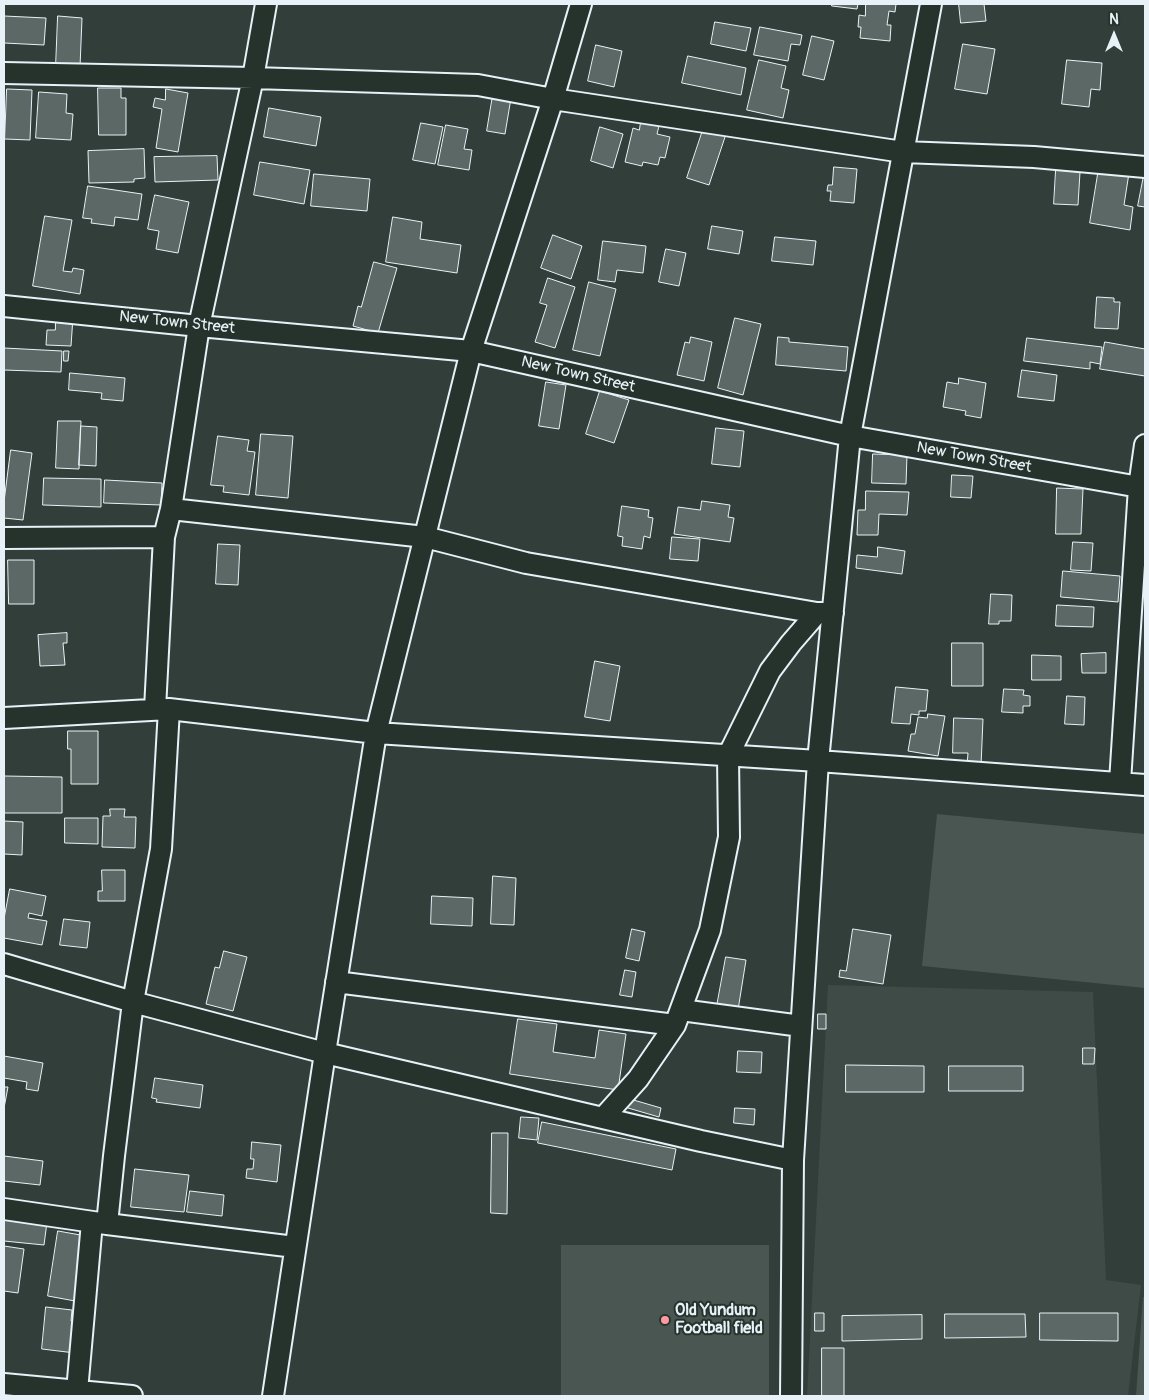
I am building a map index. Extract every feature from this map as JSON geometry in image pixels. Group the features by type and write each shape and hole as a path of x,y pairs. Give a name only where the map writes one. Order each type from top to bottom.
{"street":[{"path":"78,1391 100,1223 114,1156 133,1002 161,849 164,537 171,509 199,326 253,78 266,4"},
{"path":"273,1396 376,733 471,351 553,99 581,4"},
{"path":"791,1396 793,1160 818,761 825,613 850,436 931,4"},
{"path":"4,73 478,85 553,99 903,152 1034,157 1145,167"},
{"name":"New Town Street","path":"4,306 471,351 850,436 1142,488"},
{"path":"1120,782 1145,446"},
{"path":"171,509 425,537 526,562 825,613"},
{"path":"4,538 164,537"},
{"path":"603,1118 638,1079 678,1017 710,930 729,837 728,756 770,671 791,643 825,613"},
{"path":"4,718 162,710 376,733 818,761 1145,785"},
{"path":"4,964 133,1002 325,1053 701,1142 793,1160"},
{"path":"336,982 678,1017 801,1026"},
{"path":"4,1209 295,1247"},
{"path":"4,1384 36,1392 78,1391 132,1396"}],"shaded area":[{"path":"937,814 1145,834 1145,988 922,966"},
{"path":"828,985 1093,992 1106,1280 1141,1285 1128,1396 807,1396"},
{"name":"Old Yundum Football field","path":"561,1245 769,1245 769,1396 561,1396"},
{"path":"1143,1297 1145,1297 1145,1396 1136,1396"}],"building":[{"path":"832,4 858,4 857,9 832,6"},
{"path":"866,4 896,4 895,12 889,11 887,25 891,25 890,41 860,38 861,27 858,27 859,15 865,16"},
{"path":"959,4 984,4 986,21 961,23"},
{"path":"4,16 46,18 44,45 4,43"},
{"path":"58,16 82,18 80,67 56,66"},
{"path":"715,22 751,28 746,51 711,44"},
{"path":"760,27 802,35 800,45 791,44 788,61 754,55"},
{"path":"812,36 834,41 824,80 803,75"},
{"path":"963,44 995,49 987,94 955,89"},
{"path":"596,45 622,51 614,87 588,81"},
{"path":"688,56 746,68 741,95 682,83"},
{"path":"759,60 786,66 781,88 789,90 783,118 747,110"},
{"path":"1067,60 1102,63 1100,90 1091,89 1089,107 1062,104"},
{"path":"98,88 121,88 121,98 126,98 126,135 99,135"},
{"path":"7,89 32,90 30,140 5,139"},
{"path":"166,89 188,93 178,152 156,148 162,109 153,107 155,98 165,100"},
{"path":"39,92 67,94 66,113 73,114 71,140 36,138"},
{"path":"493,95 511,98 505,134 487,131"},
{"path":"269,108 321,117 316,146 264,137"},
{"path":"641,122 659,126 657,134 670,137 665,158 660,157 658,165 643,162 642,166 625,162 633,128 639,130"},
{"path":"421,123 443,127 435,164 413,160"},
{"path":"705,124 727,131 709,185 687,178"},
{"path":"446,125 468,129 464,149 472,150 469,170 438,165"},
{"path":"600,127 623,134 613,168 591,161"},
{"path":"144,149 145,178 134,179 134,182 89,183 88,151"},
{"path":"217,156 218,180 155,182 154,157"},
{"path":"260,162 310,170 304,204 254,195"},
{"path":"834,167 857,169 854,203 830,201 831,191 827,191 828,185 832,185"},
{"path":"1099,168 1129,173 1124,205 1133,207 1130,230 1090,223"},
{"path":"1056,170 1080,172 1078,205 1054,204"},
{"path":"314,174 370,179 367,211 311,206"},
{"path":"1145,176 1145,207 1138,206"},
{"path":"88,186 142,194 138,220 115,217 114,226 91,223 92,219 83,218"},
{"path":"155,195 189,202 178,253 156,249 159,231 148,229"},
{"path":"45,216 72,220 63,271 72,272 73,268 84,270 80,294 33,286"},
{"path":"393,217 422,222 420,239 461,245 457,273 386,262"},
{"path":"712,226 743,231 739,254 708,249"},
{"path":"553,235 582,246 571,279 541,268"},
{"path":"775,237 816,241 813,265 772,261"},
{"path":"603,241 646,246 643,273 617,270 615,282 598,280"},
{"path":"666,249 686,253 679,286 659,282"},
{"path":"374,262 397,268 378,333 353,326 358,306 361,307"},
{"path":"548,278 575,287 555,348 535,342 547,305 540,303"},
{"path":"589,282 616,289 600,356 573,350"},
{"path":"1097,297 1114,298 1114,302 1120,302 1118,329 1095,328"},
{"path":"56,316 73,317 71,346 46,345 47,330 55,330"},
{"path":"735,318 761,324 743,395 718,388"},
{"path":"691,337 712,342 704,381 677,375 685,342 689,343"},
{"path":"778,337 789,338 789,342 848,347 846,371 776,365"},
{"path":"1027,338 1102,347 1100,364 1090,362 1090,369 1024,361"},
{"path":"1105,342 1145,349 1145,376 1100,369"},
{"path":"4,348 62,351 61,372 4,370"},
{"path":"64,351 69,351 68,361 64,361"},
{"path":"1022,370 1057,375 1054,401 1018,397"},
{"path":"70,373 125,378 123,401 101,399 102,393 69,390"},
{"path":"959,378 986,383 981,418 965,415 966,411 943,407 947,382 958,384"},
{"path":"546,382 566,385 559,429 539,426"},
{"path":"600,391 629,400 614,443 586,434"},
{"path":"58,421 81,421 79,469 56,468"},
{"path":"81,426 97,427 96,466 79,465"},
{"path":"716,428 744,431 740,467 712,464"},
{"path":"261,434 293,436 288,498 256,495"},
{"path":"218,436 249,440 247,451 255,452 249,495 223,492 224,486 211,485"},
{"path":"11,450 32,453 23,520 4,518 4,502"},
{"path":"873,454 907,455 906,484 872,483"},
{"path":"952,475 973,476 971,498 951,497"},
{"path":"44,478 101,479 101,507 43,505"},
{"path":"105,480 162,483 161,505 104,503"},
{"path":"1057,488 1083,489 1081,534 1056,534"},
{"path":"866,491 909,492 907,515 879,514 878,535 857,535 858,510 865,510"},
{"path":"702,501 730,505 728,517 734,518 730,542 674,534 678,507 700,510"},
{"path":"622,506 649,510 648,517 653,518 650,538 644,536 642,549 622,546 623,537 618,536"},
{"path":"672,537 700,539 698,561 670,559"},
{"path":"1073,542 1093,543 1091,571 1071,570"},
{"path":"218,544 240,545 238,585 216,584"},
{"path":"878,547 905,551 902,574 856,568 857,555 877,557"},
{"path":"8,560 34,560 34,604 9,604"},
{"path":"1063,571 1120,576 1118,602 1061,597"},
{"path":"991,594 1012,595 1011,621 999,621 999,624 989,624"},
{"path":"1057,605 1094,607 1093,627 1056,626"},
{"path":"67,633 67,643 63,643 65,665 40,666 38,635"},
{"path":"952,643 983,643 983,686 952,686"},
{"path":"1106,653 1106,673 1082,673 1081,654"},
{"path":"1032,655 1061,656 1061,680 1032,680"},
{"path":"595,661 620,666 610,721 585,717"},
{"path":"896,687 928,690 926,711 919,711 919,715 911,714 910,724 892,723"},
{"path":"1004,689 1024,690 1023,695 1030,696 1030,706 1023,706 1023,713 1002,712"},
{"path":"1067,696 1085,697 1084,725 1065,724"},
{"path":"928,714 945,716 938,756 908,751 911,734 915,734 918,717 927,718"},
{"path":"954,718 983,719 981,766 967,765 968,753 953,753"},
{"path":"68,731 98,731 98,784 71,784 71,749 68,749"},
{"path":"4,776 62,777 62,813 4,813"},
{"path":"110,809 125,809 124,817 136,817 135,848 102,847 103,816 110,816"},
{"path":"65,818 98,818 98,844 65,843"},
{"path":"4,821 23,822 22,855 4,854"},
{"path":"102,870 125,870 125,901 98,901 98,891 102,891"},
{"path":"493,876 516,878 514,925 491,924"},
{"path":"10,889 46,896 42,916 29,913 28,918 47,921 42,945 4,938 4,919"},
{"path":"432,896 473,898 472,926 431,924"},
{"path":"64,919 90,922 87,948 60,945"},
{"path":"632,929 645,932 639,961 626,958"},
{"path":"853,929 891,935 883,984 839,977 840,970 846,971"},
{"path":"224,951 247,957 233,1011 206,1004 215,967 219,968"},
{"path":"726,957 746,960 738,1010 717,1006"},
{"path":"625,970 636,972 632,997 620,995"},
{"path":"818,1014 826,1014 826,1029 818,1029"},
{"path":"518,1019 557,1024 553,1052 595,1058 599,1030 626,1034 618,1090 510,1074"},
{"path":"1083,1048 1095,1048 1094,1064 1083,1064"},
{"path":"738,1051 762,1052 761,1073 737,1072"},
{"path":"4,1056 43,1063 38,1091 26,1089 27,1082 4,1078"},
{"path":"846,1065 924,1066 924,1092 846,1092"},
{"path":"949,1066 1023,1066 1023,1091 949,1091"},
{"path":"155,1078 203,1085 200,1108 156,1102 157,1099 152,1098"},
{"path":"4,1087 8,1087 4,1108"},
{"path":"630,1099 661,1108 659,1117 628,1108"},
{"path":"735,1108 755,1109 754,1125 734,1123"},
{"path":"521,1117 539,1118 537,1140 519,1138"},
{"path":"542,1122 676,1149 672,1170 538,1143"},
{"path":"492,1133 508,1133 507,1214 491,1213"},
{"path":"252,1142 281,1145 277,1182 246,1178 247,1169 253,1169 254,1159 251,1159"},
{"path":"4,1156 43,1161 40,1185 4,1181"},
{"path":"135,1169 189,1175 184,1212 131,1207"},
{"path":"190,1191 224,1195 222,1216 187,1212"},
{"path":"4,1217 47,1222 44,1245 4,1241"},
{"path":"58,1231 86,1236 75,1301 48,1296"},
{"path":"4,1246 24,1249 18,1293 4,1291"},
{"path":"46,1307 72,1310 71,1321 78,1322 75,1353 42,1349"},
{"path":"815,1313 824,1313 824,1331 815,1331"},
{"path":"1040,1313 1118,1313 1118,1341 1040,1340"},
{"path":"945,1314 1025,1314 1026,1337 945,1338"},
{"path":"922,1315 922,1339 842,1341 842,1316"},
{"path":"822,1348 844,1348 844,1396 822,1396"}],"place":[{"name":"Old Yundum Football field","path":"665,1320"}]}
